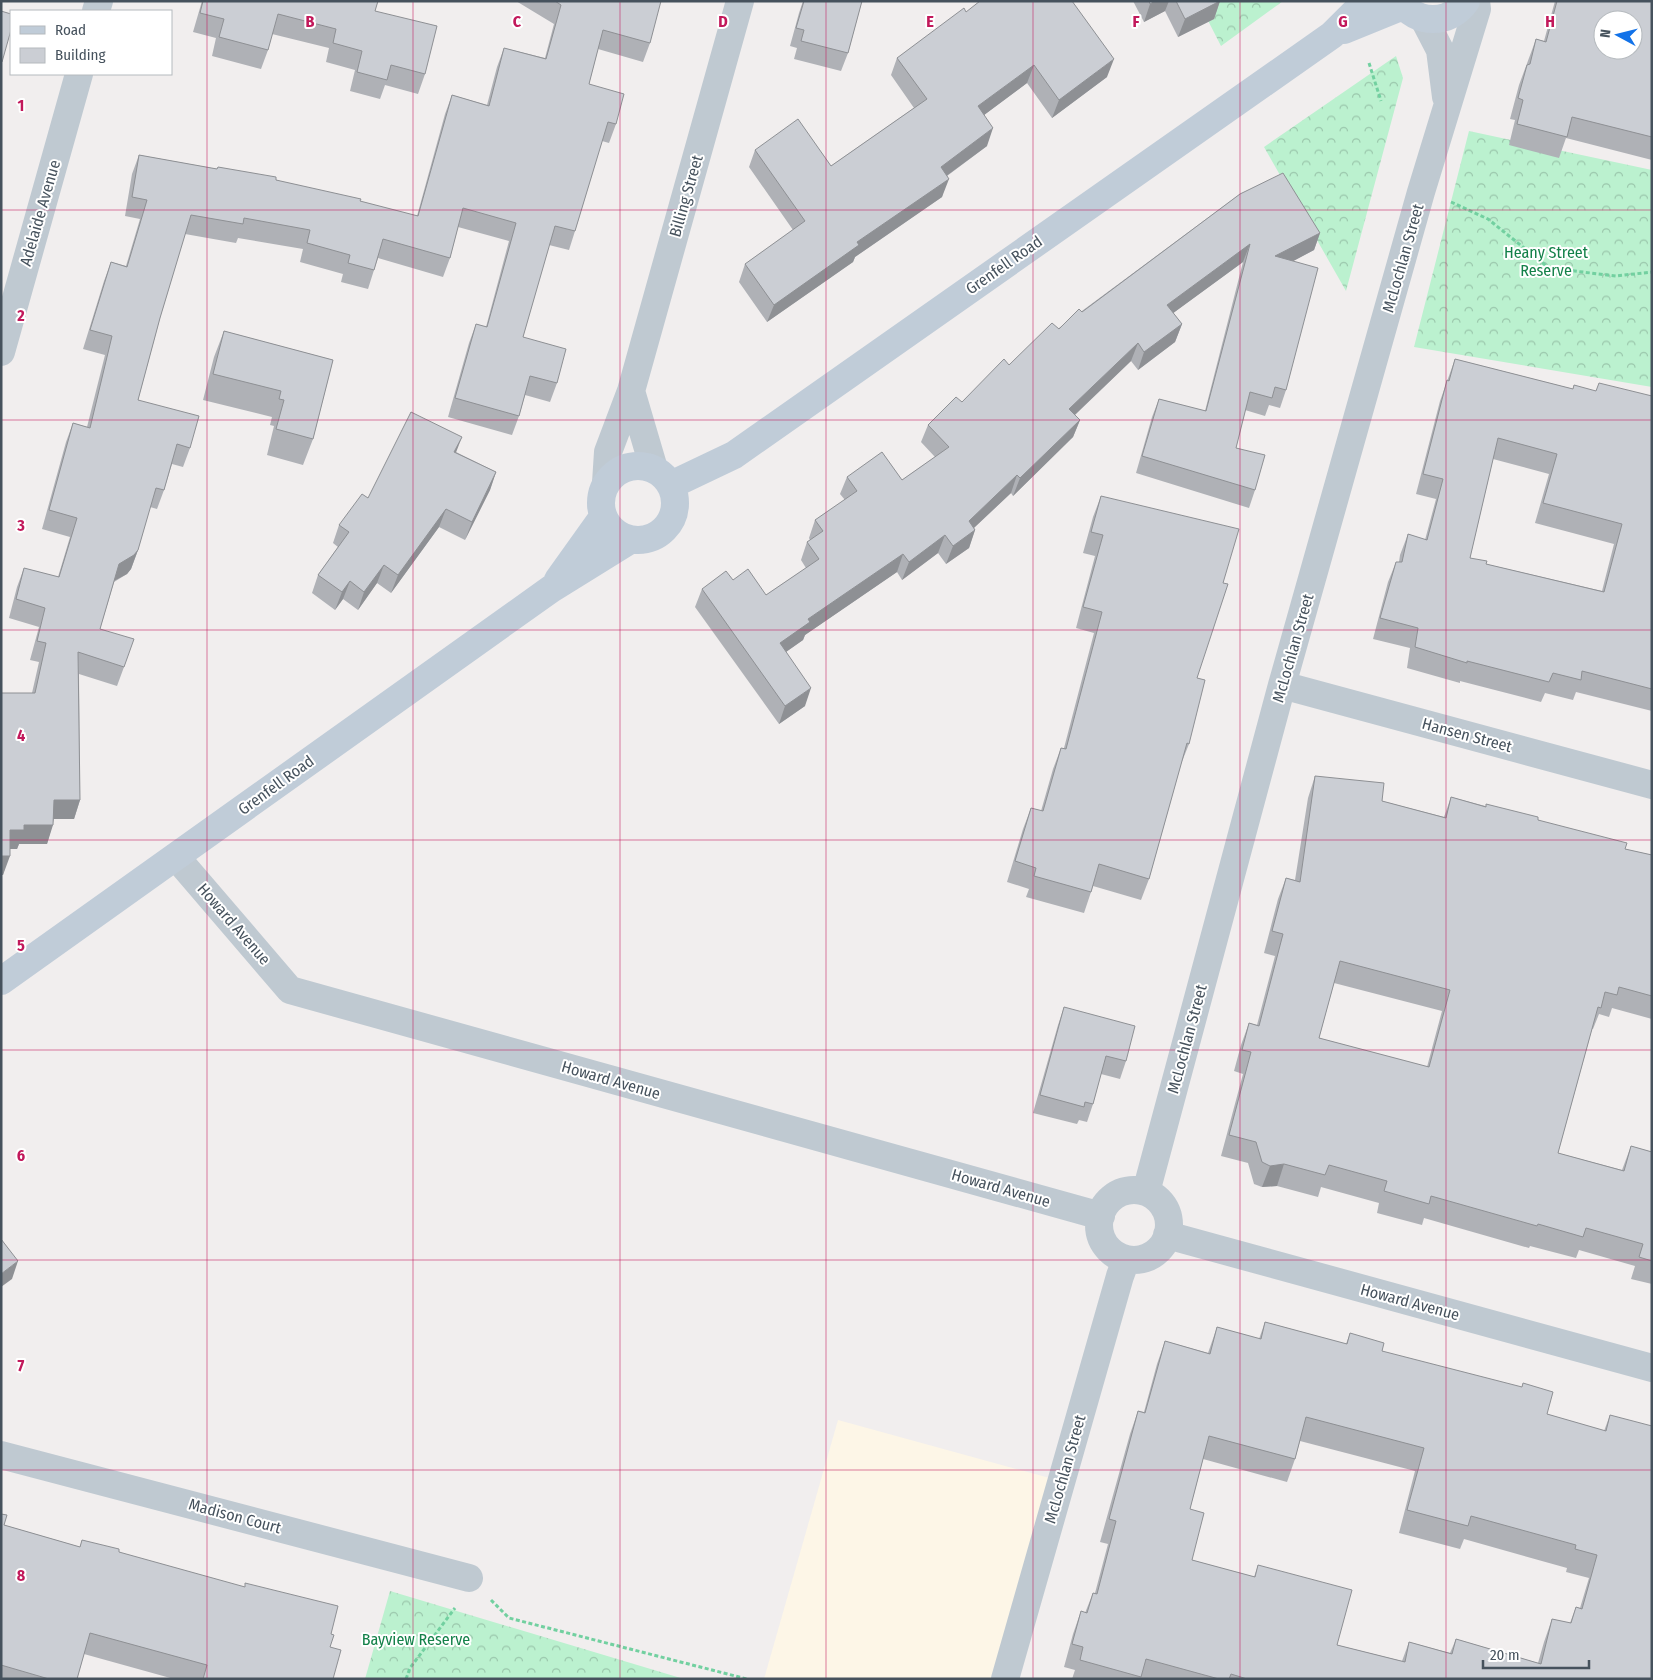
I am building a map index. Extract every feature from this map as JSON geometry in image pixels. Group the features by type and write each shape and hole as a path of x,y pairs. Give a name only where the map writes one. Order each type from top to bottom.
{"street":[{"name":"Billing Street","path":"606,483 608,452 631,391 740,1"},
{"name":"Grenfell Road","path":"663,477 734,455 1332,35 1366,1"},
{"name":"Grenfell Road","path":"1332,35 1409,9 1438,19 1451,15 1462,8 1466,1"},
{"name":"McLochlan Street","path":"1146,1192 1282,685 1421,192 1477,9 1476,1"},
{"name":"McLochlan Street","path":"1409,9 1440,50 1447,106"},
{"name":"Adelaide Avenue","path":"1,352 78,75"},
{"path":"631,391 663,477 675,497 675,509 668,526 654,538 643,541 630,540 619,536 609,528 603,517 600,505 601,493 613,474 633,466 644,466 663,477"},
{"name":"Grenfell Road","path":"551,589 603,517"},
{"name":"Grenfell Road","path":"1,981 551,589 630,540"},
{"name":"Hansen Street","path":"1282,685 1652,785"},
{"name":"Howard Avenue","path":"176,857 290,990 1101,1216"},
{"path":"1137,1190 1146,1192 1156,1198 1164,1208 1168,1219 1168,1235 1163,1246 1154,1255 1142,1260 1126,1260 1115,1255 1106,1246 1101,1236 1099,1224 1101,1216 1106,1205 1114,1196 1137,1190"},
{"name":"Howard Avenue","path":"1168,1235 1652,1368"},
{"name":"McLochlan Street","path":"1005,1679 1126,1260"},
{"name":"Madison Court","path":"1,1455 469,1578"}],"path":[{"path":"1369,63 1381,101"},
{"path":"1421,192 1455,204 1488,219 1549,268 1616,276 1652,272"},
{"path":"406,1679 410,1668 453,1612 469,1578 508,1618 747,1679"}],"shaded area":[{"path":"838,1420 1053,1479 996,1679 764,1679"}],"green space":[{"path":"1198,1 1283,1 1221,46"},
{"path":"1396,56 1403,78 1346,291 1264,147"},
{"name":"Heany Street Reserve","path":"1469,131 1652,170 1652,387 1414,347"},
{"name":"Bayview Reserve","path":"390,1591 684,1679 365,1679"}],"building":[{"path":"203,1 378,1 375,11 437,26 425,74 391,65 387,80 357,72 362,51 333,43 336,29 278,14 268,50 219,37 224,19 200,13"},
{"path":"555,1 661,1 650,43 603,30 589,84 624,94 616,124 608,122 575,231 555,226 523,337 566,349 557,383 530,376 519,416 455,398 476,324 487,327 516,223 463,208 450,258 383,239 374,270 348,263 350,255 307,243 310,230 244,218 243,224 191,215 138,400 199,416 190,448 177,444 164,490 156,488 138,550 134,555 119,564 100,629 134,639 124,667 78,652 80,800 54,800 53,825 24,825 24,830 10,830 10,856 1,856 1,693 35,693 46,643 37,641 45,608 16,599 24,568 59,577 77,518 49,510 73,423 90,428 112,336 90,330 111,262 127,267 147,200 132,197 139,155 276,177 276,180 361,199 360,201 418,216 452,95 489,106 504,48 546,59 561,5"},
{"path":"804,1 862,1 848,53 801,41 804,30 796,28"},
{"path":"980,1 1072,1 1114,59 1059,100 1034,65 978,106 993,128 941,167 949,179 857,242 859,245 774,305 745,264 805,221 755,150 798,119 831,166 927,99 897,58 964,8 966,12"},
{"path":"1176,1 1220,1 1185,19"},
{"path":"1557,1 1652,1 1652,137 1572,117 1567,137 1517,124 1523,100 1518,98 1527,65 1530,64 1536,39 1546,42"},
{"path":"1,11 10,14 10,34 1,62"},
{"path":"1283,173 1320,233 1275,256 1318,268 1286,390 1275,387 1272,398 1250,392 1236,448 1265,455 1255,490 1142,456 1159,399 1206,411 1250,244 1167,305 1182,324 1144,352 1138,343 1069,409 1080,420 1020,478 1017,475 969,521 975,530 953,546 945,535 909,562 903,554 808,619 810,622 780,643 811,688 785,706 702,589 726,571 733,580 748,569 766,595 819,559 807,542 823,531 815,520 857,491 847,477 882,452 902,480 949,447 928,425 956,397 962,402 1004,359 1009,365 1052,323 1059,329 1079,309 1082,312 1240,194"},
{"path":"224,331 333,360 313,439 276,429 284,400 279,399 281,391 213,374"},
{"path":"1455,359 1573,389 1574,385 1596,391 1599,383 1652,396 1652,689 1582,671 1581,680 1553,673 1549,682 1467,661 1467,663 1415,647 1418,628 1380,618 1396,562 1402,562 1408,534 1427,540 1443,479 1423,474 1447,380 1449,381","holes":["1498,438 1557,454 1543,503 1622,524 1604,592 1486,564 1487,561 1470,558"]},
{"path":"411,412 462,437 454,452 496,472 472,522 446,509 398,575 384,565 364,592 350,581 342,592 318,575 349,532 339,525 362,494 368,498"},
{"path":"1101,496 1239,529 1223,583 1228,584 1197,678 1205,680 1189,744 1187,743 1149,879 1099,864 1091,892 1034,876 1036,868 1015,861 1031,808 1043,811 1061,748 1066,749 1102,612 1083,607 1103,535 1091,532"},
{"path":"1315,776 1384,783 1382,801 1446,818 1451,797 1486,807 1486,804 1538,817 1538,820 1627,843 1625,849 1652,855 1652,996 1619,987 1617,995 1605,992 1601,1008 1598,1007 1558,1153 1624,1171 1631,1146 1652,1152 1652,1261 1639,1257 1643,1244 1586,1228 1583,1237 1431,1196 1429,1204 1384,1191 1387,1181 1329,1165 1325,1175 1284,1164 1270,1166 1262,1162 1256,1142 1229,1135 1251,1052 1242,1050 1249,1023 1259,1026 1283,934 1272,931 1286,878 1300,882","holes":["1340,961 1450,990 1429,1067 1319,1038"]},
{"path":"1064,1007 1135,1026 1126,1061 1106,1056 1093,1104 1085,1102 1084,1107 1040,1095"},
{"path":"1,1239 18,1261 1,1274"},
{"path":"1265,1322 1347,1344 1350,1333 1384,1343 1382,1351 1522,1387 1523,1383 1553,1392 1547,1414 1606,1431 1610,1415 1652,1426 1652,1679 1247,1679 1231,1674 1229,1679 1219,1679 1146,1659 1141,1677 1080,1660 1083,1647 1072,1644 1081,1611 1087,1613 1093,1593 1097,1594 1116,1521 1109,1519 1138,1411 1145,1413 1165,1341 1210,1354 1217,1327 1261,1339","holes":["1306,1417 1424,1448 1407,1510 1468,1526 1471,1516 1576,1545 1575,1549 1597,1555 1582,1609 1576,1607 1571,1623 1552,1619 1541,1664 1456,1639 1452,1654 1409,1642 1405,1662 1337,1645 1352,1590 1258,1565 1255,1577 1192,1560 1204,1513 1190,1509 1209,1436 1295,1459"]},
{"path":"1,1514 7,1515 4,1525 80,1547 82,1540 119,1549 119,1552 245,1587 245,1583 338,1606 331,1634 334,1635 330,1647 341,1650 333,1679 203,1679 207,1665 90,1633 77,1679 49,1679 1,1665"}]}
